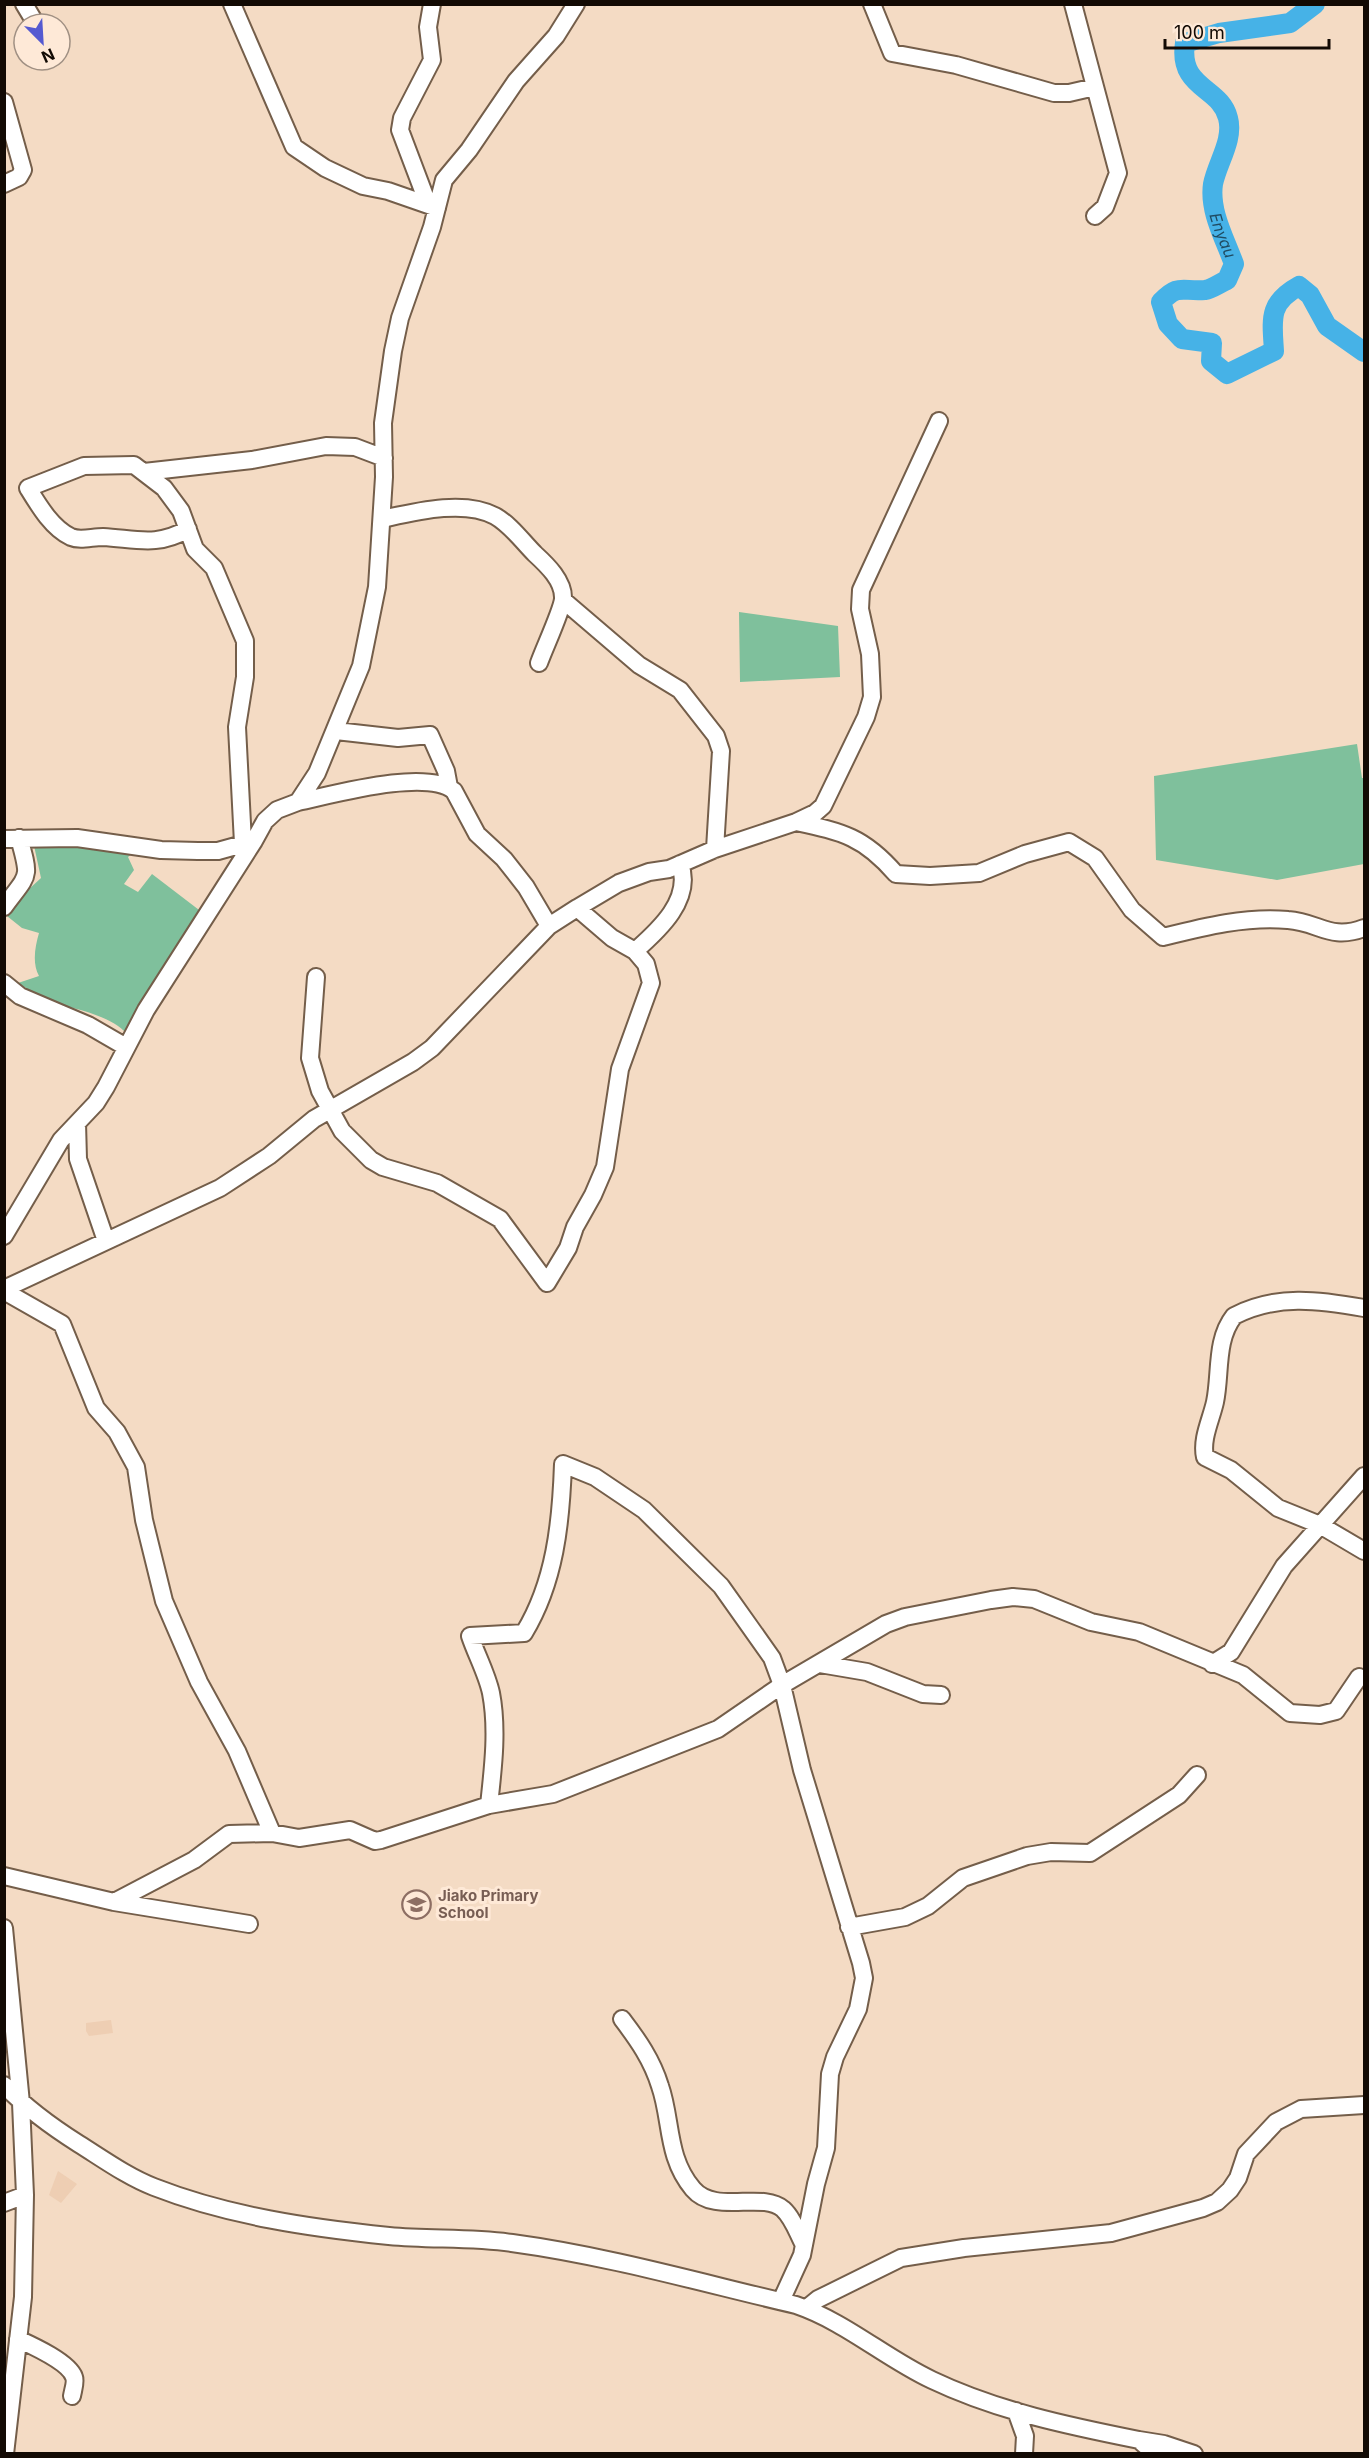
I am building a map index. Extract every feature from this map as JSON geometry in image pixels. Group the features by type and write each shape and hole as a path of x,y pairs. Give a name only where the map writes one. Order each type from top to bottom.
{"street":[{"path":"232,4 294,147 325,168 363,186 432,206"},
{"path":"432,4 428,27 432,60 402,118 400,130 432,206"},
{"path":"298,802 317,773 336,731 361,666 368,636 377,587 382,519 383,423 400,318 432,206 444,180 455,164 469,150 516,81 556,36 576,4"},
{"path":"872,4 892,53 956,65 1054,93 1069,93 1095,87"},
{"path":"1073,4 1118,173 1105,207 1095,216"},
{"path":"4,102 23,170 20,177 4,184"},
{"path":"4,1290 237,1178 329,1110 413,1062 432,1048 549,926 619,883 680,864 816,813 830,795 866,717 872,697 872,680 860,609 861,590 939,421"},
{"path":"144,472 252,460 326,446 355,447 384,458"},
{"path":"188,529 168,539 155,542 103,537 76,539 61,530 43,511 28,488 84,466 134,465 173,498 188,529 195,549 214,568 245,641 245,677 237,727 248,842"},
{"path":"382,519 435,508 472,510 495,516 509,526 555,575 561,588 563,600 539,663"},
{"path":"563,600 639,665 680,690 716,736 720,750 715,849"},
{"path":"336,731 398,738 430,735 446,771 448,787"},
{"path":"4,1236 61,1140 96,1103 146,1010 248,842 271,815 298,802 359,788 414,782 448,787 454,791 477,834 515,873 549,926"},
{"path":"796,822 831,829 862,841 896,874 930,876 979,873 1069,842 1095,858 1132,910 1163,937 1211,924 1266,920 1295,921 1339,934 1365,928"},
{"path":"4,907 27,879 26,863 12,838 76,838 161,850 198,851 218,851 248,842"},
{"path":"635,951 661,926 680,897 683,884 680,864"},
{"path":"316,977 310,1058 329,1110 342,1131 371,1160 382,1167 437,1184 500,1220 547,1283 568,1248 575,1227 605,1167 620,1069 651,983 646,964 635,951 612,938 577,908"},
{"path":"4,983 20,996 88,1025 126,1047"},
{"path":"77,1123 78,1159 106,1241"},
{"path":"4,1290 62,1324 96,1408 117,1432 136,1467 144,1520 164,1601 199,1682 237,1751 272,1833"},
{"path":"1365,1308 1296,1299 1264,1304 1233,1316 1222,1341 1215,1400 1203,1448 1205,1457 1231,1470 1278,1508 1320,1525 1365,1551"},
{"path":"489,1805 493,1759 493,1708 491,1691 470,1636 524,1633 534,1617 550,1574 560,1521 563,1464 595,1477 633,1500 721,1586 772,1658 782,1685 802,1770 863,1972 858,2009 835,2057 830,2074 826,2148 802,2256 781,2301"},
{"path":"1212,1664 1231,1652 1284,1566 1365,1476"},
{"path":"114,1902 194,1860 229,1834 272,1833 290,1839 350,1830 375,1841 489,1805 553,1794 727,1724 782,1685 897,1619 1012,1597 1034,1599 1091,1622 1139,1632 1243,1675 1262,1688 1284,1709 1300,1716 1336,1711 1359,1677"},
{"path":"820,1664 867,1672 923,1694 941,1695"},
{"path":"849,1927 905,1917 928,1906 963,1878 1034,1854 1090,1853 1179,1795 1197,1774"},
{"path":"4,1876 114,1902 249,1923"},
{"path":"4,1928 21,2103 25,2195 23,2297 5,2454"},
{"path":"622,2019 643,2046 660,2085 668,2133 678,2161 692,2188 701,2197 718,2201 776,2205 787,2212 804,2245"},
{"path":"4,2085 21,2103 50,2125 120,2170 154,2187 206,2204 273,2220 338,2230 392,2236 498,2241 554,2249 781,2301 807,2308 832,2319 930,2379 977,2400 1016,2412 1164,2444 1194,2454"},
{"path":"807,2308 818,2299 901,2258 964,2248 1111,2233 1203,2208 1217,2202 1230,2190 1238,2178 1246,2154 1276,2122 1301,2109 1365,2105"},
{"path":"4,2203 25,2195"},
{"path":"18,2339 38,2347 69,2370 75,2379 72,2396"},
{"path":"1016,2412 1025,2436 1024,2454"},
{"path":"1139,2440 1155,2454"}],"shaded area":[{"path":"111,2020 113,2033 89,2036 86,2031 86,2023"},
{"path":"58,2171 77,2184 61,2203 49,2195"}],"green space":[{"path":"739,612 838,626 840,677 740,682"},
{"path":"1357,744 1362,778 1364,778 1364,864 1277,880 1156,860 1154,776"},
{"path":"40,836 133,853 128,857 134,870 124,884 138,892 152,874 203,913 127,1034 100,1016 46,1000 18,983 39,976 35,949 39,933 22,928 7,916 15,902 41,878 33,841"}],"waterway":[{"name":"Enyau","path":"1315,4 1290,23 1219,33 1185,43 1188,70 1194,79 1224,108 1228,118 1229,135 1215,176 1212,194 1219,225 1234,264 1227,280 1216,286 1205,290 1177,290 1161,302 1168,324 1182,339 1212,343 1211,361 1227,374 1274,351 1274,313 1282,299 1299,286 1310,295 1327,326 1364,352"}],"place":[{"name":"Jiako Primary School","path":"417,1904"}]}
